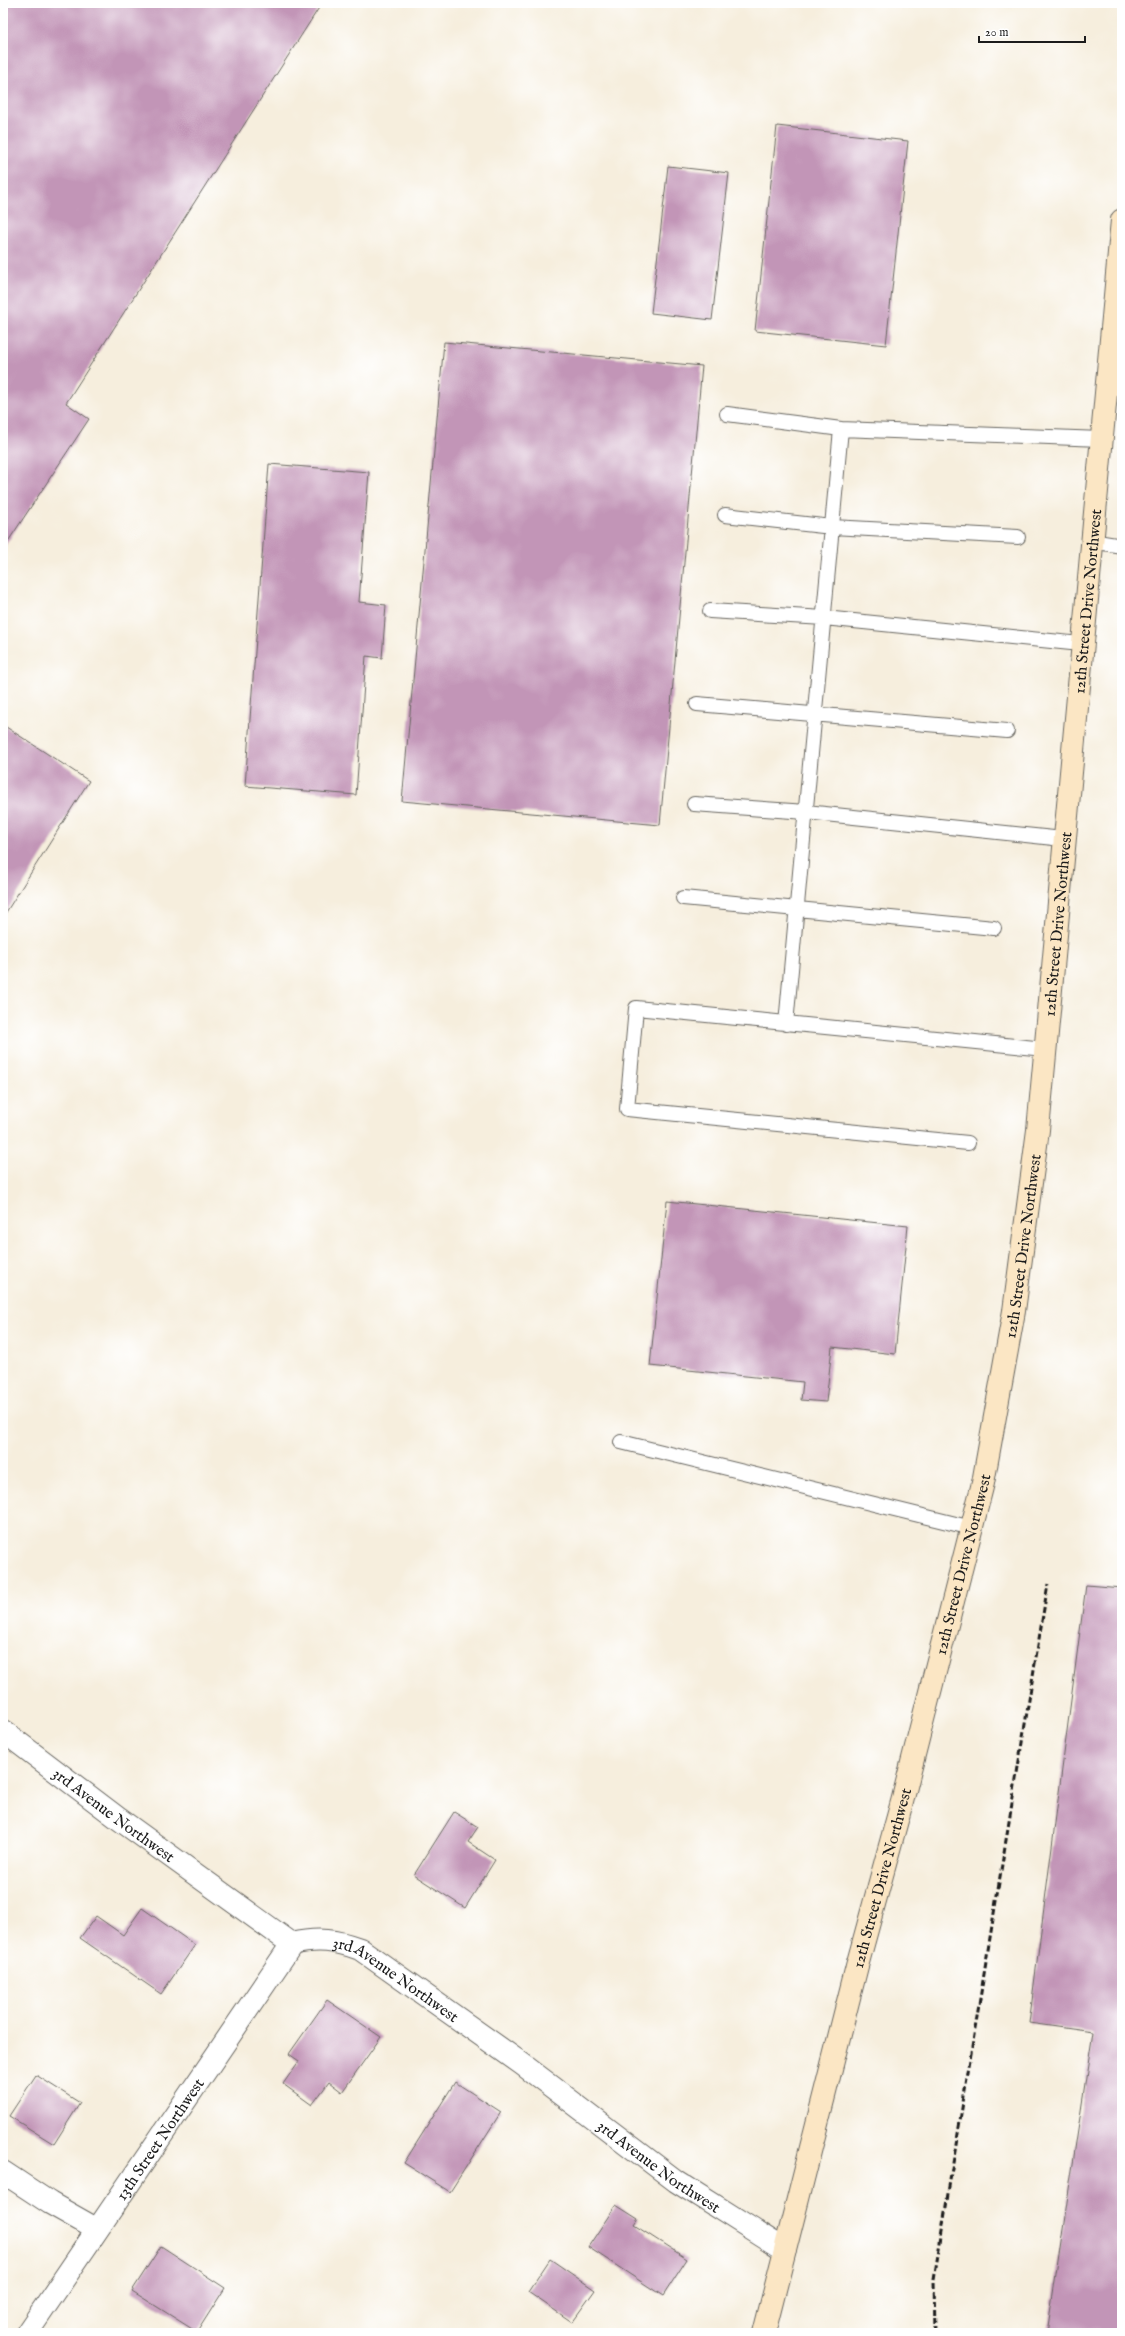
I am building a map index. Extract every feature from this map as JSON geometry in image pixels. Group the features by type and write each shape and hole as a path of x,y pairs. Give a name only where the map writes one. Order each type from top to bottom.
{"street":[{"name":"12th Street Drive Northwest","path":"764,2333 972,1528 983,1483 1014,1311 1038,1130 1081,644 1122,220"},
{"name":"3rd Avenue Northwest","path":"3,1730 119,1819 292,1944 310,1940 327,1940 344,1943 360,1949 522,2064 676,2181 785,2250"},
{"name":"13th Street Northwest","path":"27,2333 96,2229 292,1944"},
{"path":"3,2172 50,2203 96,2229"}],"lane":[{"path":"727,414 841,428 1101,439"},
{"path":"786,1024 841,428"},
{"path":"725,515 832,527 1018,537"},
{"path":"1091,541 1122,546"},
{"path":"710,611 824,618 1081,644"},
{"path":"697,704 1006,731"},
{"path":"694,804 806,812 1063,839"},
{"path":"683,898 994,928"},
{"path":"968,1143 627,1109 636,1008 1045,1050"},
{"path":"621,1442 972,1528"}],"building":[{"path":"3,3 322,3 66,403 89,419 3,549"},
{"path":"777,126 908,141 886,345 755,331"},
{"path":"668,166 729,173 712,320 651,313"},
{"path":"444,342 702,366 660,825 402,801"},
{"path":"269,464 369,472 359,602 386,605 382,658 366,656 356,795 245,786"},
{"path":"3,725 89,781 3,917"},
{"path":"667,1201 908,1226 895,1354 832,1347 826,1402 801,1400 803,1382 650,1366"},
{"path":"1086,1585 1122,1588 1122,2333 1047,2333 1093,2032 1029,2023"},
{"path":"454,1812 478,1827 468,1842 495,1860 465,1908 414,1875"},
{"path":"142,1908 195,1945 161,1994 80,1938 96,1916 123,1935"},
{"path":"327,2000 381,2037 342,2092 329,2082 312,2105 283,2084 299,2061 289,2054"},
{"path":"36,2075 80,2103 54,2144 9,2116"},
{"path":"455,2082 501,2112 450,2192 404,2163"},
{"path":"616,2205 638,2219 634,2225 687,2259 663,2296 588,2247"},
{"path":"161,2246 225,2288 197,2332 132,2291"},
{"path":"550,2259 595,2290 572,2322 528,2292"}],"railway":[{"path":"935,2333 934,2279 1048,1584"}]}
